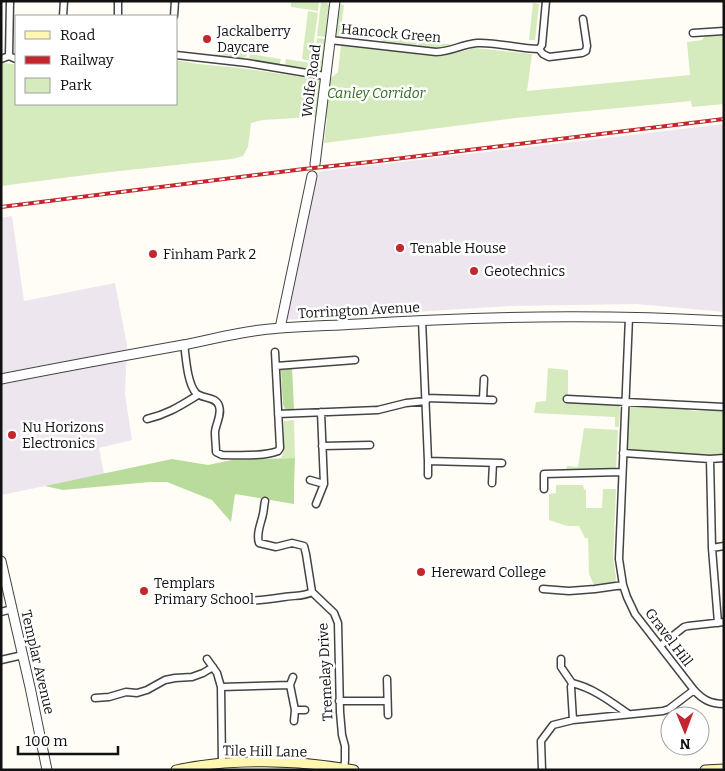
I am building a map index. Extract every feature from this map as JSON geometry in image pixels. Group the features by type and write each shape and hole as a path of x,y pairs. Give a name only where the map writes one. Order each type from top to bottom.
{"main road":[{"name":"Tile Hill Lane","path":"176,770 197,766 265,762 298,763 354,770"},
{"path":"705,770 724,768"}],"street":[{"path":"9,56 10,1"},
{"path":"62,15 64,1"},
{"path":"118,1 118,15"},
{"path":"174,15 175,1"},
{"name":"Wolfe Road","path":"314,164 335,1"},
{"path":"539,49 542,45 546,1"},
{"name":"Hancock Green","path":"330,40 436,52 445,52 468,44 478,43 539,49 549,57 586,51 584,19"},
{"path":"693,33 724,31"},
{"path":"178,55 247,63 325,76"},
{"path":"1,59 9,56 15,59"},
{"path":"280,328 312,176"},
{"name":"Torrington Avenue","path":"1,379 235,334 280,328 516,316 629,317 724,321"},
{"name":"Gravel Hill","path":"629,317 619,559 623,585 635,614 694,690 700,697 712,704 724,704"},
{"path":"422,320 428,475"},
{"path":"184,344 193,389 198,394 217,402 220,407 215,432 216,452 222,455 274,453 280,448 275,352"},
{"path":"276,366 355,360"},
{"path":"483,399 484,378"},
{"path":"147,419 174,410 198,394"},
{"path":"278,414 378,410 426,399 493,400"},
{"path":"567,399 724,407"},
{"path":"316,504 324,484 321,412"},
{"path":"322,446 370,445"},
{"path":"623,454 710,459 724,458"},
{"path":"660,646 684,627 721,622 712,548 710,459"},
{"path":"428,461 502,463"},
{"path":"492,484 493,463"},
{"path":"544,489 544,474 622,472"},
{"path":"310,480 324,484"},
{"path":"244,602 305,595 312,592 304,546 292,542 276,547 259,543 258,533 265,501"},
{"path":"712,548 724,546"},
{"name":"Templar Avenue","path":"1,561 3,578 23,655 47,770"},
{"path":"543,589 569,591 623,585"},
{"name":"Tremelay Drive","path":"312,592 334,613 338,623 339,700 345,746 344,769"},
{"path":"1,612 12,609"},
{"path":"1,660 23,655"},
{"path":"561,659 561,666 572,683 573,720"},
{"path":"207,660 218,673 221,686 222,764"},
{"path":"95,698 109,697 126,692 137,693 165,680 192,677 214,667"},
{"path":"293,677 290,685 295,710 294,721"},
{"path":"387,678 388,716"},
{"path":"572,683 583,686 598,694 627,714"},
{"path":"221,686 290,685"},
{"path":"542,770 541,741 554,725 573,720 663,711 669,709 694,690"},
{"path":"339,700 387,701"},
{"path":"295,710 304,710"}],"shaded area":[{"path":"724,124 724,312 637,304 511,306 285,320 316,172"},
{"path":"12,216 24,301 115,283 127,345 125,394 132,440 99,448 104,474 1,495 1,218"}],"green space":[{"path":"291,1 319,2 318,11 291,7"},
{"path":"321,2 327,3 330,6 326,37 317,36"},
{"path":"533,3 539,4 535,40 529,40"},
{"path":"339,4 344,5 340,37 335,35"},
{"path":"308,11 318,13 311,61 302,59"},
{"name":"Canley Corridor","path":"724,33 724,104 692,107 691,101 515,118 324,143 327,118 263,120 251,123 248,147 243,156 232,159 1,186 1,63 15,64 15,105 178,105 178,60 330,81 338,72 341,45 439,57 475,48 532,54 527,91 690,75 687,42 702,40 704,37"},
{"path":"383,36 417,40 416,47 382,43"},
{"path":"317,38 326,39 323,68 319,72 313,72"},
{"path":"419,40 455,45 437,48 418,47"},
{"path":"219,49 247,53 246,57 240,61 216,57 215,52 218,52"},
{"path":"250,54 281,59 279,66 252,62 249,58"},
{"path":"286,59 311,63 310,71 285,66"},
{"path":"292,368 294,409 285,409 281,370"},
{"path":"548,368 568,370 568,402 619,406 619,427 615,427 615,417 534,413 536,402 546,401"},
{"path":"630,404 683,407 692,411 724,409 724,456 631,451 627,448"},
{"path":"294,420 295,458 281,458 284,451 284,421"},
{"path":"584,428 618,430 616,469 566,472 567,466 578,467"},
{"path":"295,458 294,504 235,494 231,522 212,500 167,482 63,490 45,486 172,459 208,465 232,460"},
{"path":"556,485 583,485 584,490 586,489 586,508 602,508 603,489 616,489 613,558 615,582 594,585 589,574 588,538 585,538 579,526 567,526 549,520 549,494 556,493"}],"railway":[{"path":"1,207 724,119"}],"place":[{"name":"Jackalberry Daycare","path":"207,39"},
{"name":"Tenable House","path":"400,248"},
{"name":"Finham Park 2","path":"153,254"},
{"name":"Geotechnics","path":"474,271"},
{"name":"Nu Horizons Electronics","path":"12,435"},
{"name":"Hereward College","path":"421,572"},
{"name":"Templars Primary School","path":"144,591"}]}
